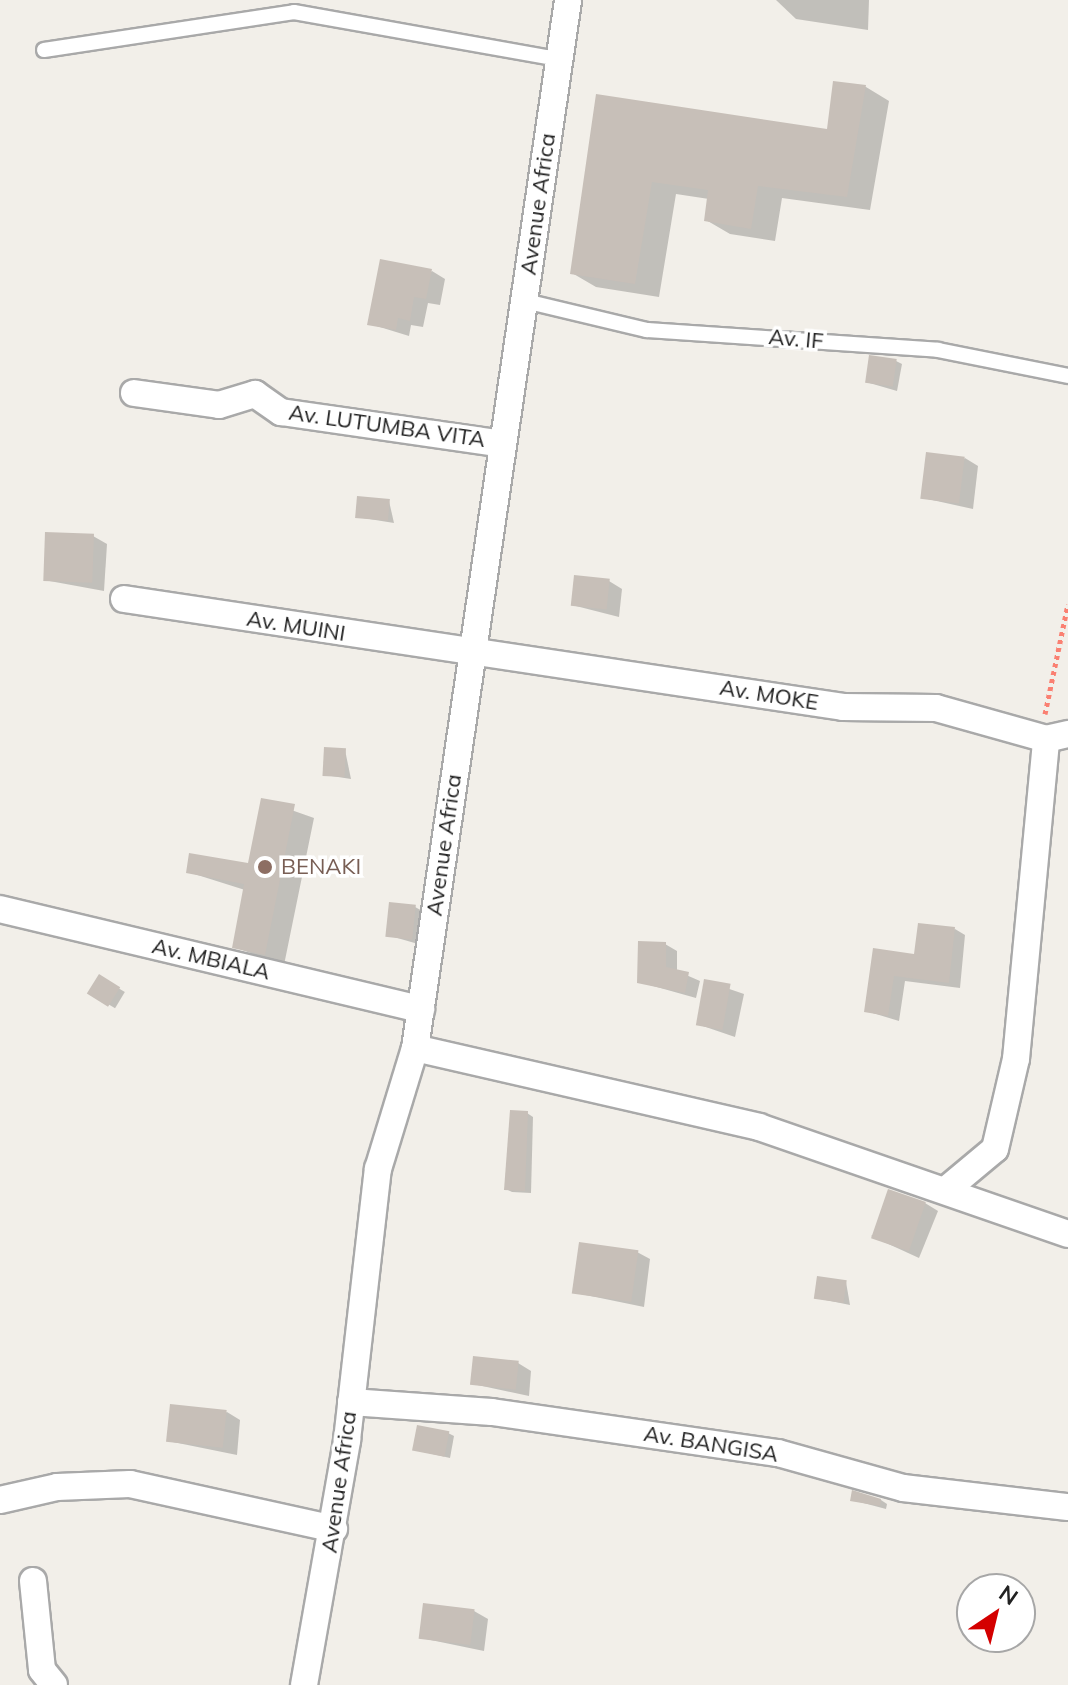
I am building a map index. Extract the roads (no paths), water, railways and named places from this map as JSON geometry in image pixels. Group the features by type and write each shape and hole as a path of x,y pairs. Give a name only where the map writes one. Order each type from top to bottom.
{"street":[{"name":"Avenue Africa","path":"304,1685 334,1529 378,1169 415,1048 468,652 525,301 568,0"},
{"name":"Av. LUTUMBA VITA","path":"134,393 219,405 255,394 281,412 503,444"},
{"name":"Av. MUINI","path":"124,599 468,652"},
{"name":"Av. MOKE","path":"468,652 843,707 936,708 1052,735"},
{"path":"947,1189 995,1149 1016,1059 1052,735"},
{"name":"Av. MBIALA","path":"0,909 421,1009"},
{"path":"415,1048 759,1127 947,1189 1068,1234"},
{"name":"Av. BANGISA","path":"351,1402 492,1412 763,1451 903,1488 1068,1507"},
{"path":"0,1500 57,1487 130,1484 334,1529"},
{"path":"33,1581 42,1670 54,1685"}],"lane":[{"path":"44,50 294,12 559,59"},
{"name":"Av. IF","path":"525,301 647,330 938,350 1068,376"}],"place":[{"name":"BENAKI","path":"265,867"}]}
